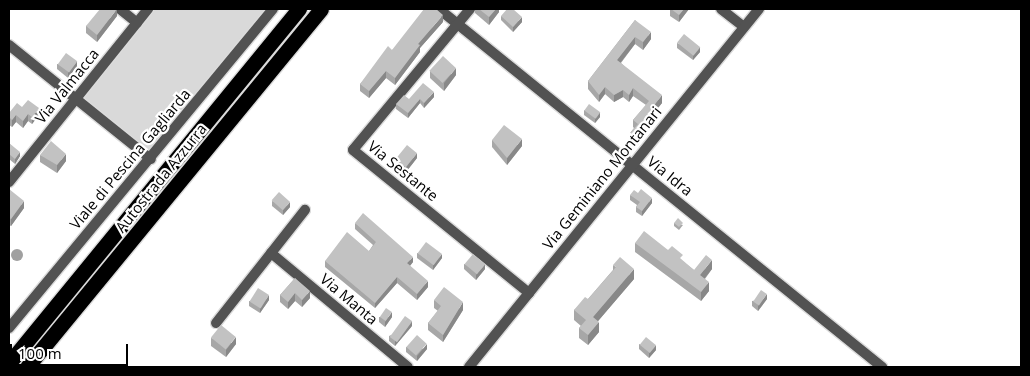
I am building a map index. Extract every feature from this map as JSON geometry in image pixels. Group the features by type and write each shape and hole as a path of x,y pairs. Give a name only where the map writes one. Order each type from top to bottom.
{"highway":[{"name":"Autostrada Azzurra","path":"9,363 299,9"},
{"name":"Autostrada Azzurra","path":"27,367 321,9"}],"street":[{"path":"120,9 137,22"},
{"name":"Via Valmacca","path":"11,175 148,9"},
{"name":"Viale di Pescina Gagliarda","path":"9,328 273,9"},
{"name":"Via Idra","path":"439,9 882,367"},
{"name":"Via Sestante","path":"470,9 354,150 529,293"},
{"path":"721,9 744,27"},
{"name":"Via Geminiano Montanari","path":"469,367 759,9"},
{"path":"9,45 150,159"},
{"path":"216,323 305,210"},
{"name":"Via Manta","path":"271,253 408,367"}],"shaded area":[{"path":"153,9 268,9 150,153 82,97"},
{"path":"15,249 19,249 23,255 19,261 15,261 11,257 11,253"}],"building":[{"path":"100,9 117,9 97,35 86,26"},
{"path":"424,9 436,9 443,15 418,44 420,45 395,78 386,71 369,91 360,84 388,46 392,50"},
{"path":"479,9 496,9 489,17"},
{"path":"507,9 513,9 522,17 513,27 501,16"},
{"path":"671,9 684,9 679,15"},
{"path":"635,20 651,32 643,42 635,37 617,60 662,95 649,112 653,115 637,139 630,133 638,124 633,120 649,101 633,88 629,95 623,90 614,95 605,87 599,95 588,81"},
{"path":"684,34 700,47 693,56 677,43"},
{"path":"66,53 77,61 69,73 58,64"},
{"path":"443,56 456,68 443,83 429,71"},
{"path":"423,83 434,92 424,103 420,99 408,113 396,104 404,95 409,99"},
{"path":"28,100 39,108 32,117 28,114 23,121 16,115 12,120 9,117 9,113 17,103 22,107"},
{"path":"589,104 600,112 596,119 584,110"},
{"path":"504,125 522,139 507,158 492,140"},
{"path":"51,141 66,154 57,165 40,155"},
{"path":"9,143 20,152 15,159 9,154"},
{"path":"407,145 417,153 406,167 396,159"},
{"path":"9,189 24,201 11,219 9,218"},
{"path":"641,189 652,198 642,211 636,207 640,202 630,195 634,190 638,193"},
{"path":"279,192 290,202 283,210 272,200"},
{"path":"363,213 413,257 407,263 428,281 417,294 397,277 375,303 325,261 347,232 369,251 376,242 355,223"},
{"path":"678,218 683,223 679,227 674,223"},
{"path":"644,231 668,250 672,246 683,255 680,258 694,270 706,255 712,260 700,275 709,282 701,292 635,243"},
{"path":"426,242 442,254 434,265 418,253"},
{"path":"473,254 485,264 477,274 465,264"},
{"path":"620,257 634,269 593,317 599,322 588,335 579,328 586,320 574,310 585,297 588,299 616,267 613,265"},
{"path":"295,278 310,291 302,300 295,293 288,302 280,295"},
{"path":"444,287 463,302 443,335 428,323 441,306 434,300"},
{"path":"258,288 269,295 261,308 250,302"},
{"path":"761,290 767,294 759,306 753,302"},
{"path":"386,308 392,312 386,321 380,317"},
{"path":"405,316 412,321 397,342 390,337"},
{"path":"221,325 236,337 226,349 211,337"},
{"path":"417,335 427,344 416,356 406,347"},
{"path":"646,337 656,345 650,353 640,345"}]}
